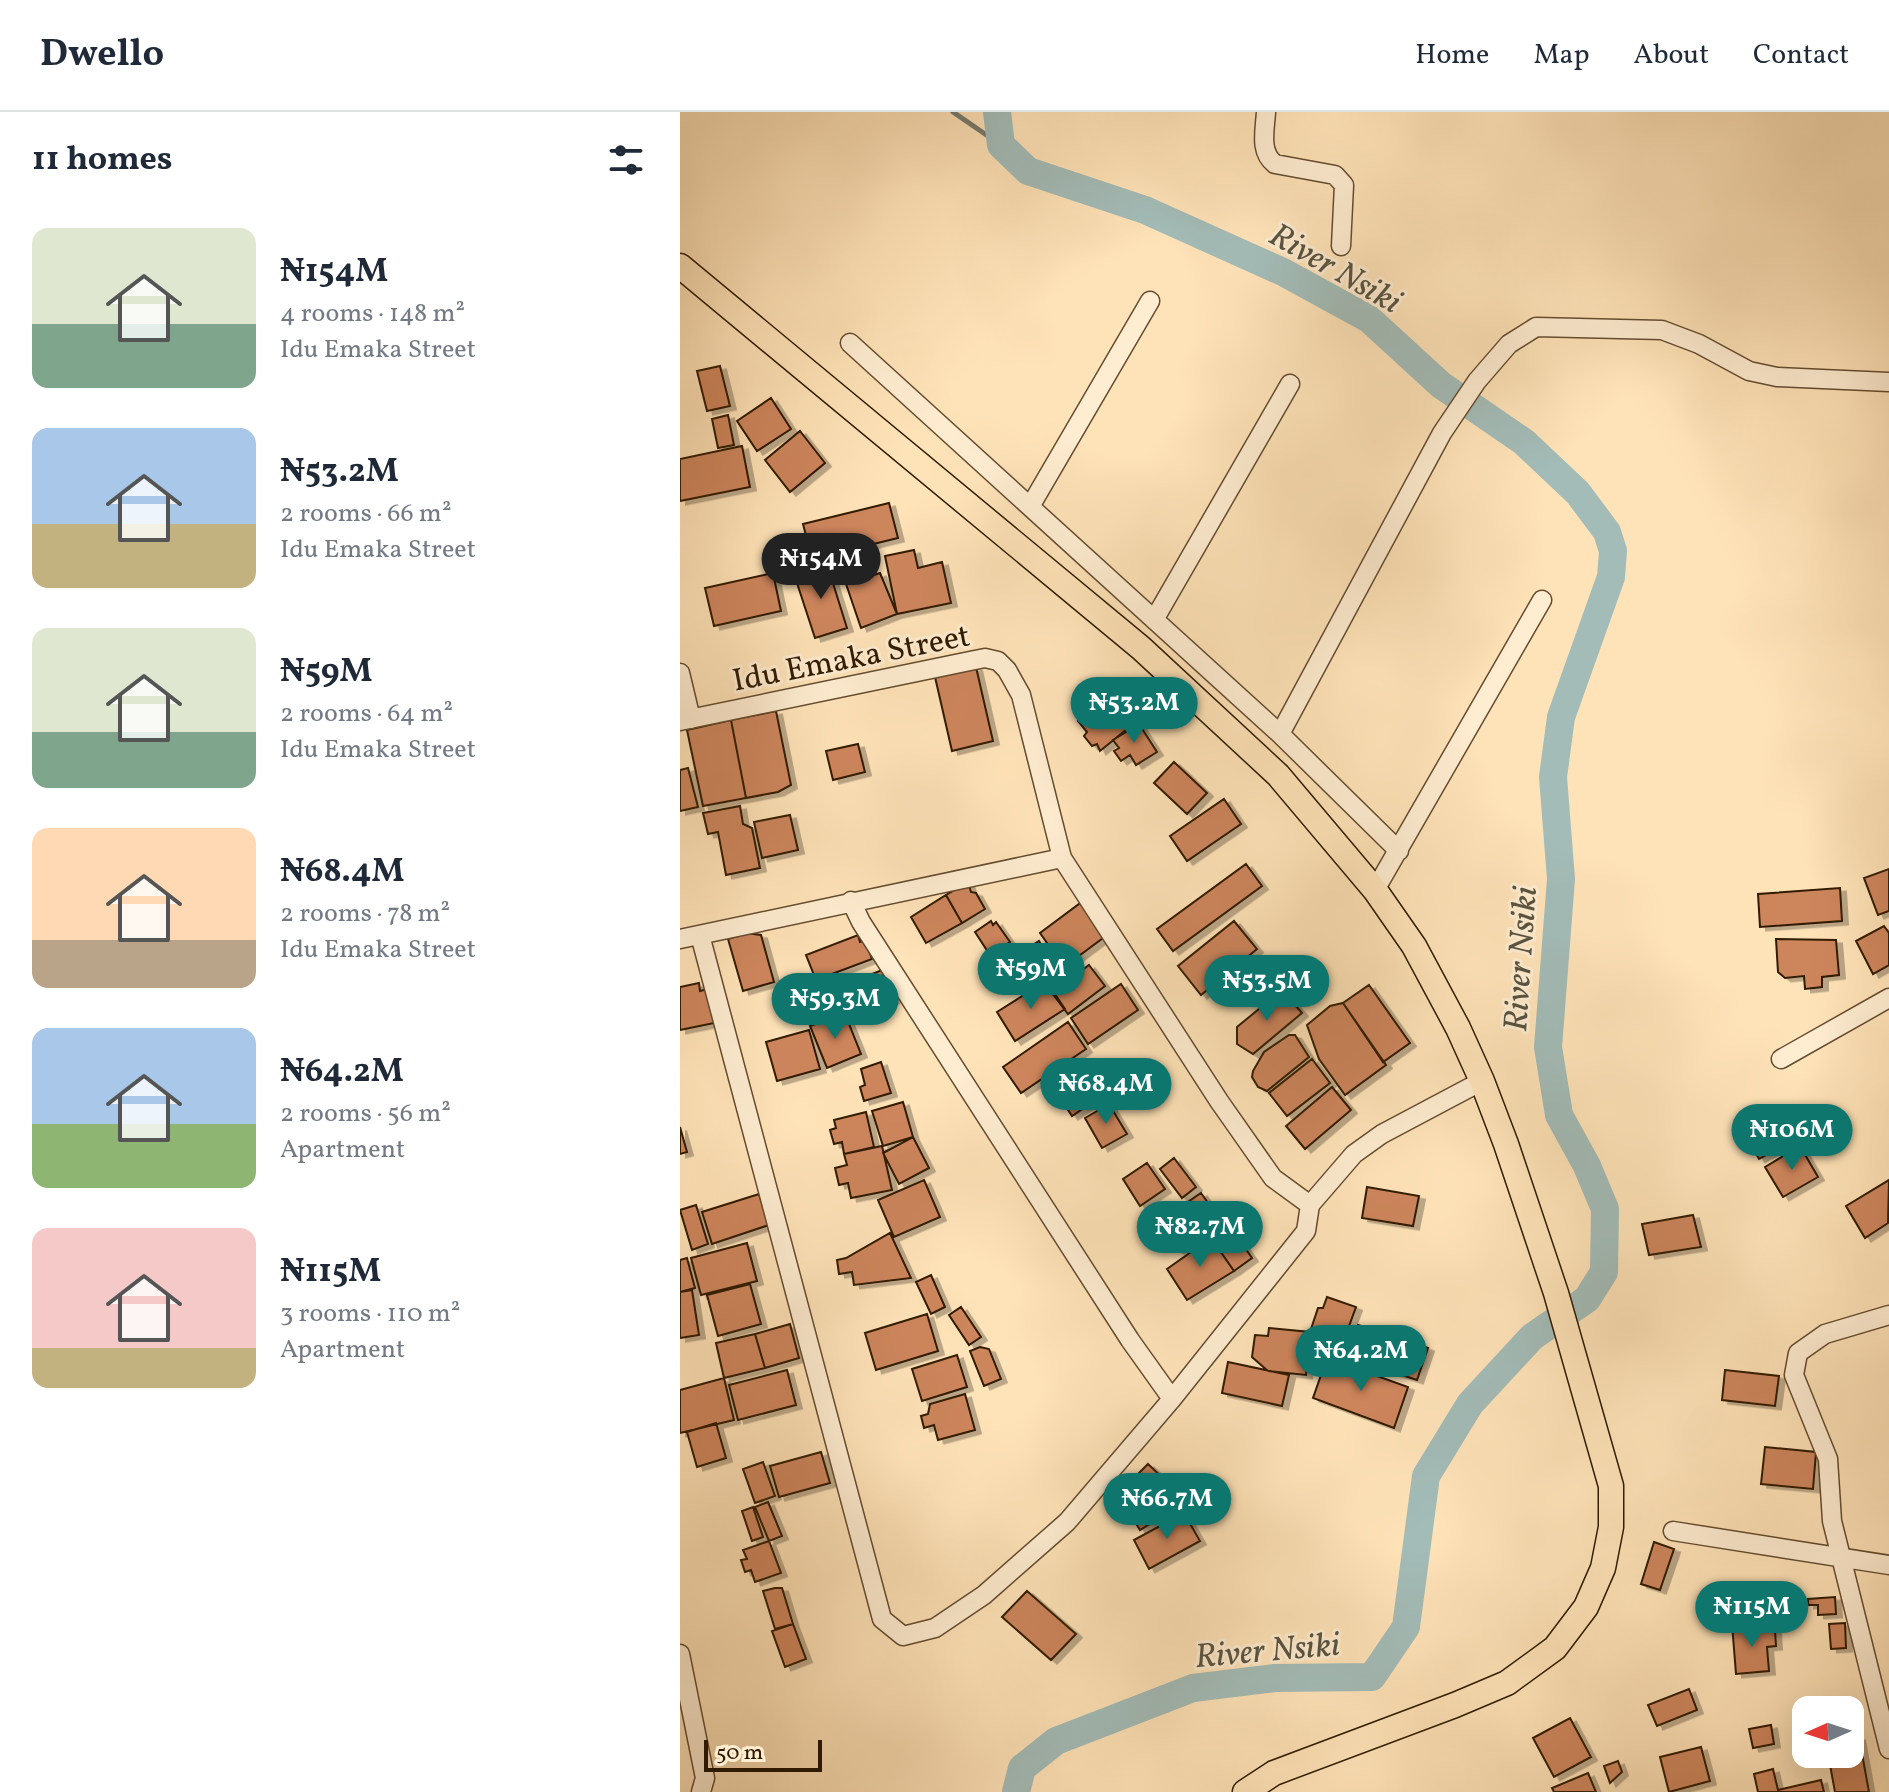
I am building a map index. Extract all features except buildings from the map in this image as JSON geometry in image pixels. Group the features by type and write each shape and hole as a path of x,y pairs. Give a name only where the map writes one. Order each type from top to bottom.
{"main road":[{"path":"680,266 1141,648 1278,775 1375,890 1414,946 1458,1028 1482,1081 1556,1293 1611,1486 1611,1527 1603,1568 1586,1607 1555,1648 1507,1683 1274,1773 1245,1792"}],"street":[{"path":"1266,112 1264,149 1267,158 1275,164 1335,175 1344,185 1341,246"},
{"path":"1031,505 1150,301"},
{"path":"1280,734 1442,433 1477,381 1509,344 1536,327 1662,330 1699,344 1749,371 1777,377 1889,382"},
{"path":"850,343 1280,734 1399,851"},
{"path":"1154,620 1290,384"},
{"path":"1375,890 1542,600"},
{"name":"Idu Emaka Street","path":"686,720 985,658 998,661 1007,670 1021,695 1062,858 1219,1101 1273,1178 1310,1205"},
{"path":"680,673 686,720"},
{"path":"680,939 1062,858"},
{"path":"851,901 861,922 1104,1301 1172,1399"},
{"path":"700,935 882,1619 903,1636 935,1628 984,1595 1067,1522 1172,1399 1306,1231 1310,1205 1354,1154 1382,1134 1482,1081"},
{"path":"1781,1059 1889,998"},
{"path":"1889,1315 1825,1334 1798,1353 1794,1375 1828,1459 1832,1521 1889,1749"},
{"path":"1673,1531 1889,1565"},
{"path":"680,1654 705,1778 701,1792"}],"waterway":[{"path":"953,112 1001,145"},
{"name":"River Nsiki","path":"997,112 1001,145 1028,171 1145,210 1283,272 1369,319 1441,385 1524,442 1578,493 1607,532 1613,551 1611,577 1561,717 1553,777 1561,879 1548,1047 1559,1115 1587,1166 1605,1209 1604,1272 1587,1299 1532,1337 1470,1404 1426,1476 1406,1627 1372,1677 1275,1678 1193,1688 1056,1741 1022,1768 1016,1792"}]}
